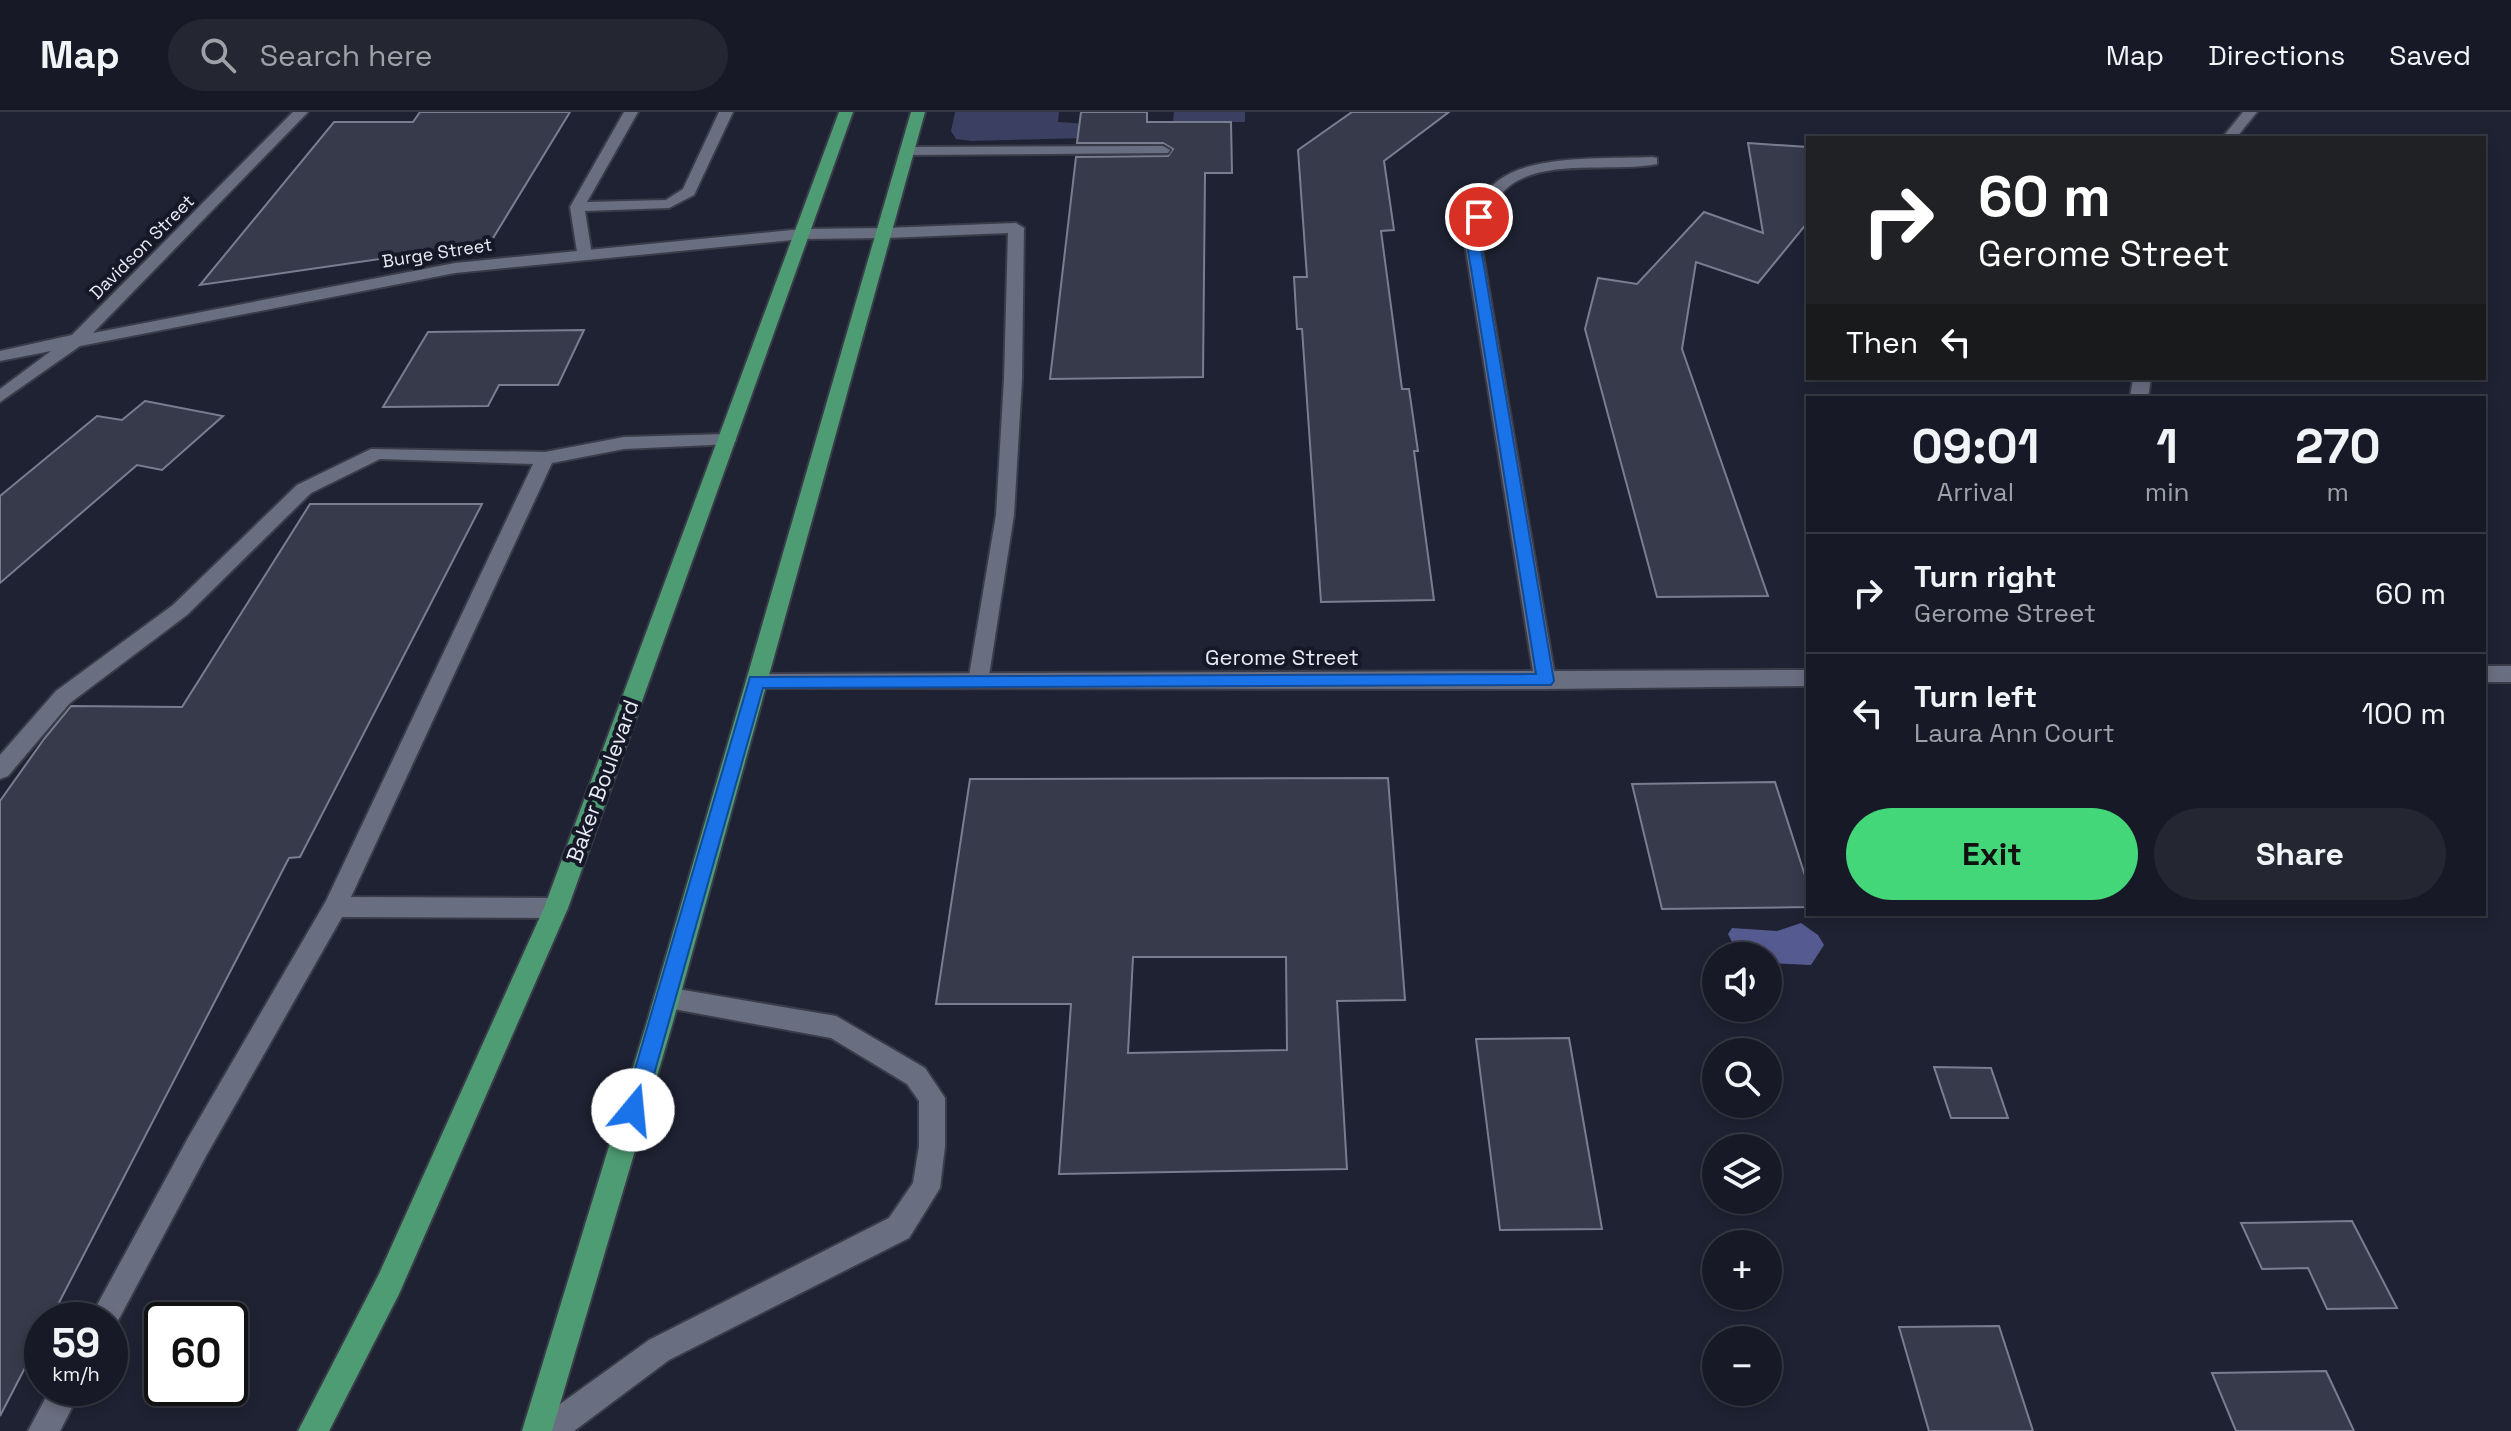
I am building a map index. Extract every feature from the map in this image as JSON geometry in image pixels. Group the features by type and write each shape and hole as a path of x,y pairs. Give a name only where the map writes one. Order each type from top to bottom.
{"main road":[{"name":"Baker Boulevard","path":"313,1431 389,1284 556,908 846,112"},
{"path":"537,1431 666,998 918,112"}],"street":[{"name":"Davidson Street","path":"0,397 78,339 301,112"},
{"path":"584,255 577,207 631,112"},
{"path":"577,207 669,204 689,192 726,112"},
{"path":"2230,136 2246,113"},
{"path":"907,151 1163,150"},
{"path":"1545,681 1471,231 1486,203 1512,177 1569,166 1652,161"},
{"name":"Burge Street","path":"0,356 455,268 802,234 1016,228 1005,515 978,682"},
{"path":"0,770 63,697 180,610 304,489 377,453 545,458 624,443 727,440"},
{"path":"113,1302 197,1147 335,907 545,458"},
{"path":"2486,674 2511,674"},
{"name":"Gerome Street","path":"756,682 1806,678"},
{"path":"335,907 556,908"},
{"path":"549,1431 659,1350 899,1228 926,1188 932,1146 932,1098 916,1076 836,1027 666,998"},
{"path":"43,1431 57,1406"}],"shaded area":[{"path":"955,112 1059,112 1058,122 1090,124 1087,138 972,141 956,139 951,131"},
{"path":"1174,112 1245,112 1245,122 1173,122"},
{"path":"1801,923 1818,935 1824,945 1811,965 1782,964 1782,942 1732,942 1728,934 1732,928 1777,931"}],"building":[{"path":"420,112 570,112 490,243 200,285 334,122 413,122"},
{"path":"1081,112 1147,112 1147,122 1231,122 1232,173 1205,173 1203,377 1050,379 1076,157 1168,156 1173,149 1163,143 1077,143"},
{"path":"1352,112 1449,112 1384,161 1394,230 1381,231 1402,389 1409,389 1418,451 1414,451 1434,600 1321,602 1302,329 1297,329 1294,277 1307,277 1298,150"},
{"path":"1748,143 1806,147 1806,224 1758,283 1696,262 1682,349 1768,596 1657,597 1585,329 1598,278 1637,284 1704,212 1763,233"},
{"path":"584,330 558,385 499,385 488,406 383,407 428,332"},
{"path":"145,401 223,416 162,470 137,465 0,583 0,496 97,416 122,420"},
{"path":"310,504 482,504 300,857 289,858 59,1302 24,1302 24,1370 0,1416 0,801 71,706 182,707"},
{"path":"1388,778 1405,1000 1337,1001 1347,1169 1059,1174 1071,1004 936,1004 970,779","holes":["1133,957 1286,957 1287,1050 1128,1053"]},
{"path":"1775,782 1806,879 1806,907 1662,909 1632,784"},
{"path":"1569,1038 1602,1229 1500,1230 1476,1039"},
{"path":"1934,1067 1991,1068 2008,1118 1951,1118"},
{"path":"2352,1221 2397,1308 2327,1309 2308,1268 2262,1269 2241,1223"},
{"path":"1999,1326 2033,1431 1929,1431 1899,1327"},
{"path":"2326,1371 2354,1431 2236,1431 2212,1373"}],"route":[{"path":"633,1110 756,682 1545,681 1471,231 1479,217"}]}
